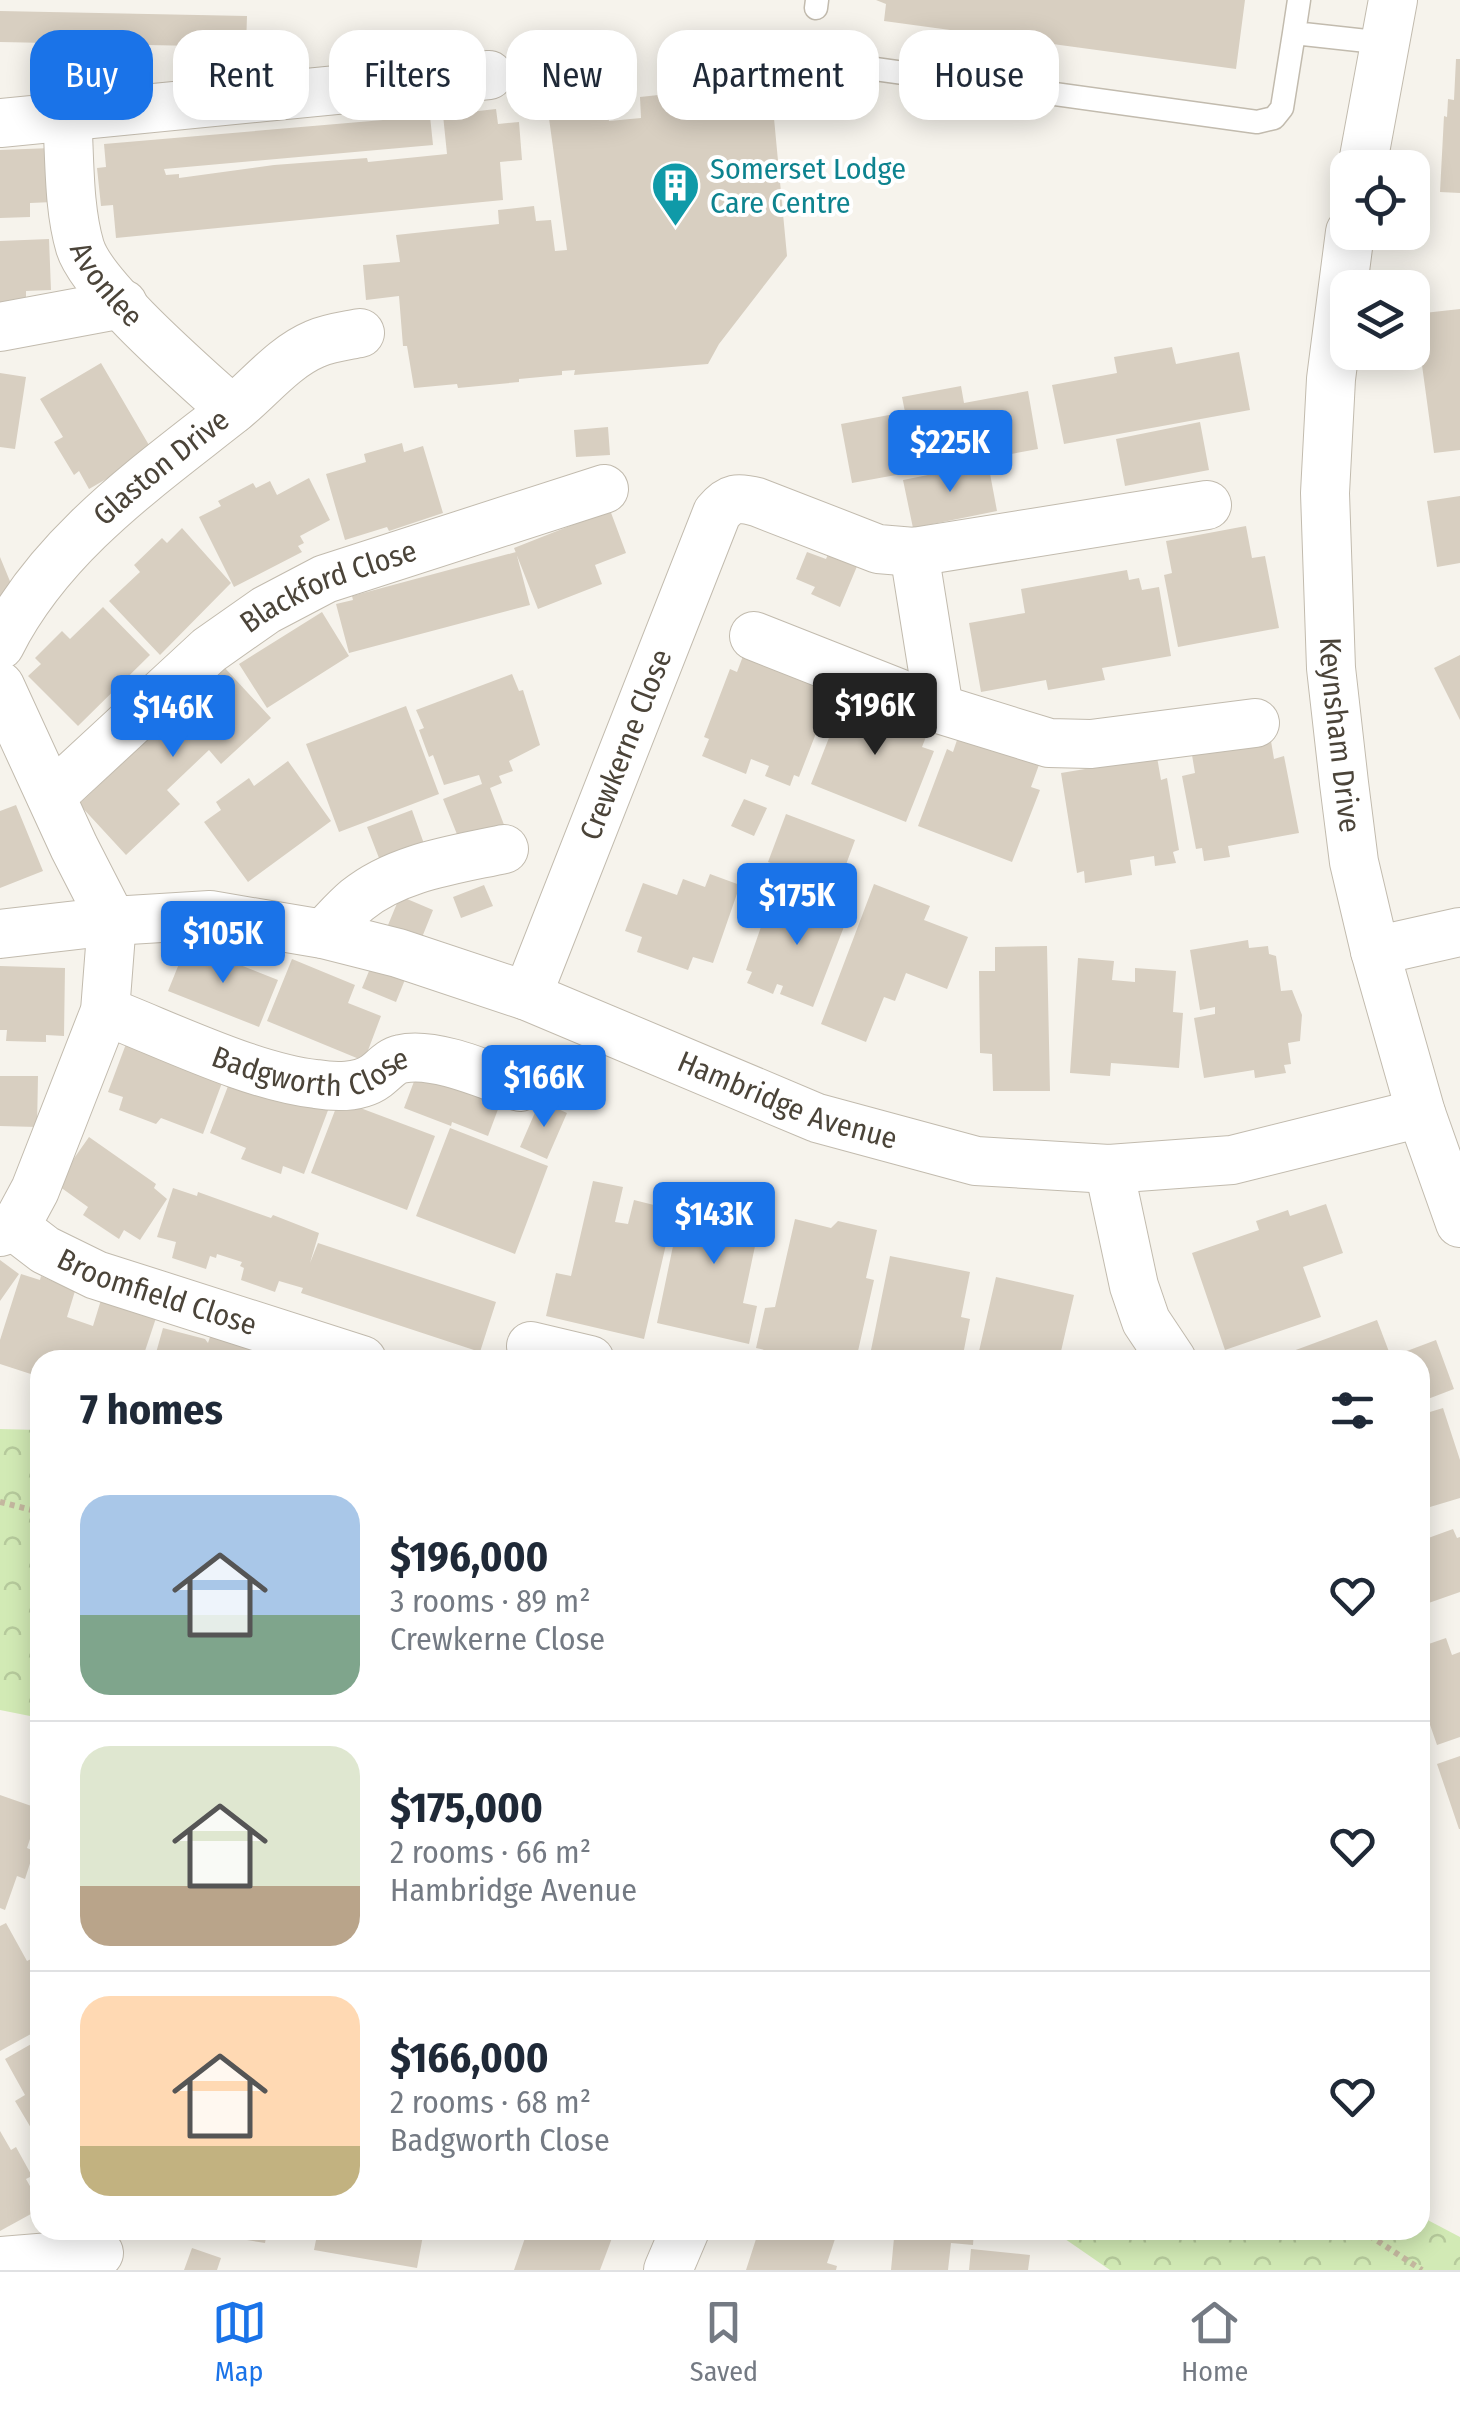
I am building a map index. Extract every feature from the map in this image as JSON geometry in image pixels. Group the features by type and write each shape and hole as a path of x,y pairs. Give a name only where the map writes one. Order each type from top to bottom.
{"street":[{"path":"1365,150 1389,22"},
{"path":"153,108 489,75"},
{"path":"0,124 34,120"},
{"name":"Avonlee","path":"67,120 81,251 150,335 232,410"},
{"name":"Keynsham Drive","path":"1348,250 1330,379 1325,492 1334,687 1354,862 1420,1113 1460,1223"},
{"path":"0,327 123,304"},
{"name":"Glaston Drive","path":"0,646 17,611 93,524 149,473 232,410 290,357 317,342 360,332"},
{"name":"Blackford Close","path":"51,796 209,650 266,610 325,580 604,489"},
{"name":"Crewkerne Close","path":"527,996 717,512 733,498 757,502 878,549 914,552"},
{"path":"939,709 914,552 1207,505"},
{"path":"754,636 939,709 1050,743 1091,744 1255,723"},
{"path":"0,686 112,921 105,1011 36,1190 7,1229"},
{"path":"323,934 358,899 387,880 504,850"},
{"name":"Hambridge Avenue","path":"0,934 210,915 323,934 398,953 527,996 817,1118 976,1161 1108,1168 1232,1160 1420,1113"},
{"path":"1375,950 1460,932"},
{"name":"Badgworth Close","path":"105,1011 274,1076 317,1084 351,1085 371,1080 400,1059 418,1058 458,1066 520,1087"},
{"path":"1108,1168 1134,1286 1146,1320 1166,1350"},
{"name":"Broomfield Close","path":"7,1229 96,1275 331,1350"},
{"path":"532,1346 549,1350"},
{"path":"668,2270 682,2240"},
{"path":"0,2261 104,2256"}],"lane":[{"path":"879,70 1257,122 1274,118 1282,108 1299,0"},
{"path":"1294,33 1389,22"}],"path":[{"path":"0,1502 30,1510"},
{"path":"1376,2240 1422,2270"}],"green space":[{"path":"0,1429 30,1430 30,1716 0,1710"},
{"path":"1430,2221 1460,2237 1460,2270 1110,2270 1066,2240 1430,2240"}],"building":[{"path":"876,0 1245,0 1236,69 1059,45 1059,30 950,30 884,21 886,4"},
{"path":"0,11 247,16 247,30 173,30 173,46 153,45 153,30 30,30 30,43 0,42"},
{"path":"1456,59 1460,59 1460,193 1440,192 1444,116 1447,117 1448,99 1454,100"},
{"name":"Somerset Lodge Care Centre","path":"657,95 657,120 774,120 787,256 708,364 574,375 575,370 562,371 562,375 519,382 414,388 407,346 403,346 399,296 366,300 363,265 400,262 396,235 499,224 498,210 534,206 536,221 551,220 555,251 567,250 549,120 637,120 641,118 640,97"},
{"path":"496,109 498,124 519,122 522,160 500,162 503,200 116,238 113,205 101,206 97,168 106,167 104,144 383,120 430,120 433,145 164,169 166,175 179,174 179,178 274,165 367,158 368,162 447,154 444,120 486,120 486,110"},
{"path":"51,148 53,202 30,203 30,217 0,218 0,150"},
{"path":"49,239 51,290 26,291 26,303 0,304 0,241"},
{"path":"1460,309 1460,450 1434,453 1423,370 1430,370 1430,312"},
{"path":"1172,347 1176,364 1239,352 1250,410 1064,444 1052,385 1117,373 1114,357"},
{"path":"101,363 153,452 89,489 79,471 74,475 54,442 63,437 40,399"},
{"path":"0,373 26,377 15,449 0,447"},
{"path":"961,386 964,403 1028,391 1038,449 852,483 841,424 905,412 902,397"},
{"path":"1200,422 1209,470 1125,486 1116,439"},
{"path":"608,427 610,455 576,457 574,430"},
{"path":"402,443 404,452 423,446 443,513 389,531 387,527 345,540 326,474 366,462 364,454"},
{"path":"988,463 997,511 913,528 903,480"},
{"path":"309,478 330,520 300,536 304,543 298,546 302,552 234,587 199,517 221,506 218,501 253,483 256,488 270,481 277,495"},
{"path":"1460,496 1460,563 1437,567 1427,501"},
{"path":"610,510 626,553 595,565 602,584 538,609 514,548"},
{"path":"1246,526 1252,558 1265,556 1279,628 1178,647 1164,575 1172,573 1166,541"},
{"path":"182,528 231,583 160,655 109,601 140,572 134,565 162,538 167,543"},
{"path":"516,552 530,605 349,653 336,604 353,600 352,596"},
{"path":"807,552 826,559 829,552 858,564 840,607 811,594 815,587 796,579"},
{"path":"0,557 14,591 0,596"},
{"path":"1127,570 1129,580 1139,578 1142,590 1159,587 1171,656 1102,668 1105,680 1048,690 1046,680 981,692 969,623 1025,613 1021,589"},
{"path":"103,607 150,655 78,726 28,676 41,664 35,658 62,631 70,639"},
{"path":"322,612 349,656 267,708 239,664"},
{"path":"746,648 826,679 817,701 827,705 799,777 794,775 790,786 765,776 769,766 751,759 746,774 702,756 709,739 704,737 730,669 737,672"},
{"path":"1460,655 1460,720 1434,668"},
{"path":"224,667 271,718 221,764 209,750 167,790 180,804 126,855 79,804"},
{"path":"512,674 519,691 523,690 540,745 509,761 513,771 499,776 502,783 490,788 506,830 462,847 443,799 482,784 479,775 444,785 433,755 429,757 416,710"},
{"path":"853,694 931,724 922,747 934,751 906,822 811,784 839,712 845,713"},
{"path":"406,706 439,794 339,832 306,744"},
{"path":"960,731 1040,762 1031,787 1040,790 1012,862 918,826 947,749 953,752"},
{"path":"1270,735 1274,759 1284,756 1299,833 1228,846 1230,857 1204,861 1202,848 1196,849 1182,776 1195,773 1191,749"},
{"path":"1157,757 1161,780 1167,778 1179,850 1173,852 1176,863 1155,866 1154,856 1130,860 1132,875 1085,883 1084,871 1077,873 1061,773"},
{"path":"288,761 331,821 248,882 204,822 221,810 216,802 249,778 254,786"},
{"path":"744,799 767,808 754,836 731,826"},
{"path":"16,805 43,871 0,888 0,811"},
{"path":"412,810 428,855 384,871 367,827"},
{"path":"786,814 855,840 837,889 768,862"},
{"path":"710,874 740,885 713,963 693,957 688,970 637,952 642,937 625,931 643,883 677,895 683,879 705,887"},
{"path":"874,884 930,906 924,920 968,937 947,989 906,973 895,1001 884,997 866,1042 821,1024"},
{"path":"484,885 493,906 461,918 453,897"},
{"path":"805,892 850,911 813,1007 780,994 783,986 777,984 773,994 747,983 752,972 746,970 770,901 797,912"},
{"path":"400,896 433,910 396,1002 362,988"},
{"path":"1248,940 1249,948 1268,946 1269,954 1276,956 1281,991 1292,990 1302,1015 1300,1041 1288,1043 1291,1064 1284,1065 1286,1073 1255,1078 1254,1070 1204,1078 1194,1018 1215,1014 1215,1007 1200,1010 1190,950"},
{"path":"187,944 278,980 259,1027 168,991"},
{"path":"1047,946 1050,1091 993,1091 992,1054 980,1053 979,971 995,971 995,947"},
{"path":"1078,958 1114,961 1112,980 1135,982 1135,968 1176,971 1173,1012 1183,1013 1179,1068 1111,1063 1110,1076 1070,1073"},
{"path":"292,959 355,985 348,1003 381,1016 364,1061 267,1021"},
{"path":"0,966 65,968 64,1036 46,1035 46,1042 6,1041 7,1030 0,1030"},
{"path":"132,1028 229,1064 203,1134 161,1118 156,1124 119,1110 123,1097 108,1092"},
{"path":"421,1063 506,1088 488,1136 404,1108"},
{"path":"235,1068 330,1105 304,1174 283,1166 281,1174 241,1159 246,1148 210,1133"},
{"path":"0,1076 38,1076 37,1127 0,1126"},
{"path":"339,1100 435,1136 407,1210 311,1173"},
{"path":"540,1101 567,1113 547,1159 520,1147"},
{"path":"450,1128 548,1166 515,1254 416,1216"},
{"path":"89,1137 156,1184 154,1188 167,1199 140,1240 124,1230 119,1239 83,1215 88,1207 56,1184"},
{"path":"593,1181 623,1187 615,1222 628,1224 634,1200 662,1207 656,1234 668,1236 644,1339 546,1316 556,1273 571,1276"},
{"path":"698,1184 765,1199 743,1303 757,1306 749,1344 657,1323 673,1246 684,1246"},
{"path":"173,1188 197,1196 198,1192 319,1233 310,1263 318,1243 496,1302 481,1350 474,1350 301,1293 303,1288 279,1281 275,1292 241,1280 242,1262 217,1254 216,1258 210,1256 206,1269 172,1258 176,1242 157,1237"},
{"path":"1326,1204 1343,1253 1303,1267 1321,1317 1225,1350 1192,1253 1259,1230 1256,1221 1288,1210 1290,1216"},
{"path":"795,1219 831,1228 838,1221 877,1230 866,1278 874,1280 858,1350 756,1348 765,1308 775,1307"},
{"path":"890,1256 970,1272 961,1317 970,1319 964,1350 871,1350"},
{"path":"0,1260 19,1274 0,1301"},
{"path":"21,1274 40,1280 41,1276 75,1291 67,1317 93,1326 101,1300 156,1318 145,1350 30,1350 30,1374 0,1364 0,1340"},
{"path":"996,1277 1074,1295 1061,1350 979,1350"},
{"path":"1377,1320 1388,1350 1296,1350"},
{"path":"163,1328 208,1343 211,1334 260,1349 260,1350 157,1350"},
{"path":"1436,1340 1454,1389 1430,1398 1430,1350 1410,1350"},
{"path":"1443,1408 1460,1460 1460,1498 1430,1507 1430,1412"},
{"path":"1453,1529 1460,1537 1460,1592 1430,1602 1430,1537"},
{"path":"1446,1638 1452,1655 1460,1652 1460,1737 1437,1745 1430,1725 1430,1644"},
{"path":"1460,1756 1460,1829 1459,1829 1437,1764"},
{"path":"0,1795 30,1806 27,1848 30,1863 25,1879 17,1876 5,1910 0,1908"},
{"path":"6,1923 27,1961 30,1960 30,2034 0,2051 0,1926"},
{"path":"30,2045 30,2126 15,2101 25,2095 5,2059"},
{"path":"0,2131 11,2150 16,2147 30,2172 26,2179 30,2186 30,2214 0,2231"},
{"path":"316,2240 422,2240 417,2268 314,2250"},
{"path":"524,2240 611,2240 600,2270 514,2270"},
{"path":"756,2240 835,2240 827,2263 837,2266 836,2270 746,2270"},
{"path":"894,2240 973,2240 973,2245 951,2243 948,2270 891,2270"},
{"path":"192,2248 221,2258 217,2270 184,2270"},
{"path":"971,2249 1030,2255 1028,2270 969,2270"}],"place":[{"name":"Somerset Lodge Care Centre","path":"675,228"}]}
